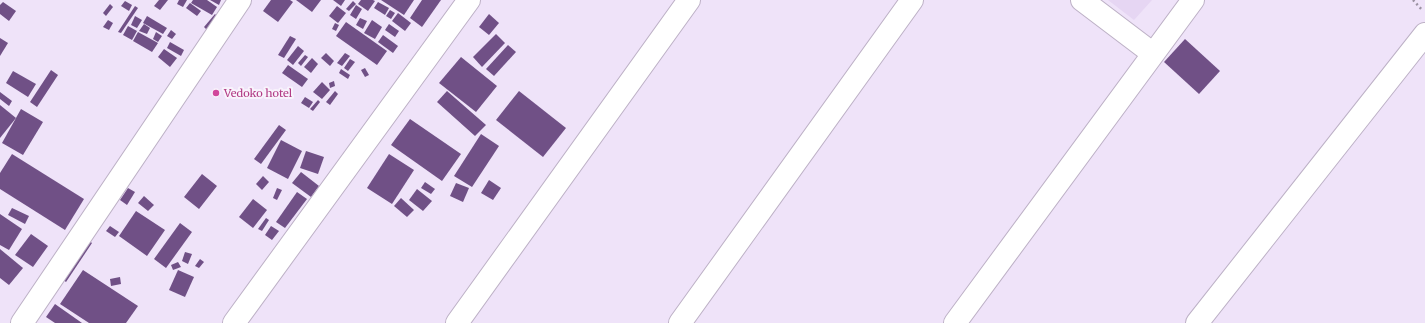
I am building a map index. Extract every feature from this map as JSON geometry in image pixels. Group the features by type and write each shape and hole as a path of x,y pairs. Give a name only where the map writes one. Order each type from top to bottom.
{"street":[{"path":"22,323 240,0"},
{"path":"234,323 469,0"},
{"path":"457,323 689,0"},
{"path":"680,323 912,0"},
{"path":"1082,0 1152,53"},
{"path":"955,323 1192,0"},
{"path":"1197,323 1425,34"}],"path":[{"path":"1413,0 1425,13"}],"shaded area":[{"path":"1108,0 1152,0 1134,20"}],"building":[{"path":"159,0 168,0 160,10 154,6"},
{"path":"179,0 187,0 183,7 177,4"},
{"path":"193,0 207,0 217,7 212,15 191,3"},
{"path":"210,0 221,0 219,5"},
{"path":"271,0 290,0 293,2 278,22 263,11"},
{"path":"296,0 321,0 312,12"},
{"path":"333,0 345,0 341,6"},
{"path":"361,0 375,1 368,11 358,4"},
{"path":"381,0 414,0 404,15"},
{"path":"422,0 441,0 422,27 410,18"},
{"path":"125,1 132,5 129,11 121,6"},
{"path":"353,1 356,4 349,11 346,9"},
{"path":"3,2 16,11 9,21 0,14 0,5"},
{"path":"378,2 389,8 385,15 374,8"},
{"path":"190,3 201,11 197,16 186,8"},
{"path":"110,4 113,7 106,16 103,13"},
{"path":"356,5 362,9 356,19 350,15"},
{"path":"135,6 138,8 121,33 118,32"},
{"path":"337,6 346,13 338,23 329,16"},
{"path":"390,10 395,13 391,19 386,16"},
{"path":"398,13 411,23 405,31 392,21"},
{"path":"215,14 218,17 207,30 204,27"},
{"path":"489,14 499,23 489,35 479,27"},
{"path":"135,16 142,20 137,28 131,25"},
{"path":"147,16 167,28 163,34 143,23"},
{"path":"360,18 367,21 363,29 356,25"},
{"path":"108,20 113,23 109,30 103,27"},
{"path":"372,20 382,27 375,39 364,33"},
{"path":"346,22 387,51 377,65 336,36"},
{"path":"335,23 339,25 336,31 332,29"},
{"path":"144,24 150,28 147,34 139,31"},
{"path":"389,24 399,31 395,37 385,30"},
{"path":"128,26 137,31 132,40 123,35"},
{"path":"171,30 176,34 172,39 167,36"},
{"path":"138,32 158,43 152,52 133,41"},
{"path":"156,32 162,36 158,42 153,39"},
{"path":"496,34 505,43 482,67 473,57"},
{"path":"383,35 398,46 393,53 378,42"},
{"path":"290,36 296,39 284,58 278,55"},
{"path":"0,38 8,43 0,56"},
{"path":"1185,39 1220,71 1199,94 1164,62"},
{"path":"170,42 184,50 181,56 167,48"},
{"path":"508,45 516,52 494,76 486,69"},
{"path":"298,46 304,51 293,65 287,60"},
{"path":"164,49 177,58 170,67 158,57"},
{"path":"326,53 334,61 330,66 321,58"},
{"path":"345,53 350,56 342,66 337,63"},
{"path":"305,55 308,57 301,66 298,63"},
{"path":"461,57 497,86 476,112 439,83"},
{"path":"312,58 318,64 311,73 304,67"},
{"path":"350,59 355,62 348,71 344,68"},
{"path":"288,65 308,79 302,87 282,73"},
{"path":"365,68 369,75 365,77 361,70"},
{"path":"341,69 350,75 348,79 339,73"},
{"path":"51,70 58,75 37,107 30,102"},
{"path":"13,71 36,84 28,97 6,83"},
{"path":"334,81 335,86 330,88 329,83"},
{"path":"322,82 330,90 322,99 313,92"},
{"path":"335,91 338,94 330,105 326,102"},
{"path":"447,91 486,125 475,136 437,102"},
{"path":"519,91 566,128 543,157 496,120"},
{"path":"0,92 12,101 9,106 0,99"},
{"path":"305,97 313,102 309,108 301,103"},
{"path":"318,100 320,102 313,111 310,109"},
{"path":"0,105 16,118 0,138"},
{"path":"21,109 43,122 23,155 2,143"},
{"path":"410,119 461,154 442,181 391,145"},
{"path":"279,125 286,130 261,164 254,159"},
{"path":"481,134 499,146 472,187 454,176"},
{"path":"281,140 302,151 288,179 267,168"},
{"path":"306,151 324,157 318,174 300,168"},
{"path":"12,154 84,199 65,230 0,189 0,173"},
{"path":"389,154 414,170 392,204 367,188"},
{"path":"301,172 319,186 311,197 292,183"},
{"path":"202,174 217,186 199,209 184,197"},
{"path":"263,176 269,182 262,190 256,184"},
{"path":"489,180 501,188 493,200 481,193"},
{"path":"425,182 435,189 431,194 421,188"},
{"path":"456,183 469,188 463,202 450,196"},
{"path":"128,188 135,192 127,205 120,200"},
{"path":"277,188 282,190 277,200 273,198"},
{"path":"417,189 432,201 423,211 409,200"},
{"path":"297,192 307,199 285,228 276,222"},
{"path":"144,196 154,205 148,211 138,203"},
{"path":"401,198 414,210 407,217 394,206"},
{"path":"253,199 267,210 253,228 239,217"},
{"path":"12,208 29,216 25,224 8,215"},
{"path":"136,211 165,230 147,256 119,236"},
{"path":"0,214 22,229 9,250 0,245"},
{"path":"266,218 269,220 262,231 258,229"},
{"path":"180,223 192,232 166,268 154,259"},
{"path":"110,226 119,232 115,237 106,231"},
{"path":"271,226 279,231 272,240 265,235"},
{"path":"31,234 48,246 33,267 15,255"},
{"path":"88,240 92,243 66,282 62,279"},
{"path":"0,249 23,268 9,285 0,278"},
{"path":"185,252 192,254 188,264 182,261"},
{"path":"200,259 204,262 199,268 195,266"},
{"path":"178,262 181,267 173,270 171,265"},
{"path":"83,270 138,306 126,323 89,323 60,304"},
{"path":"178,270 194,277 185,297 169,290"},
{"path":"120,277 121,284 111,286 110,279"},
{"path":"55,304 82,323 55,323 46,317"}],"place":[{"name":"Vedoko hotel","path":"216,93"}]}
